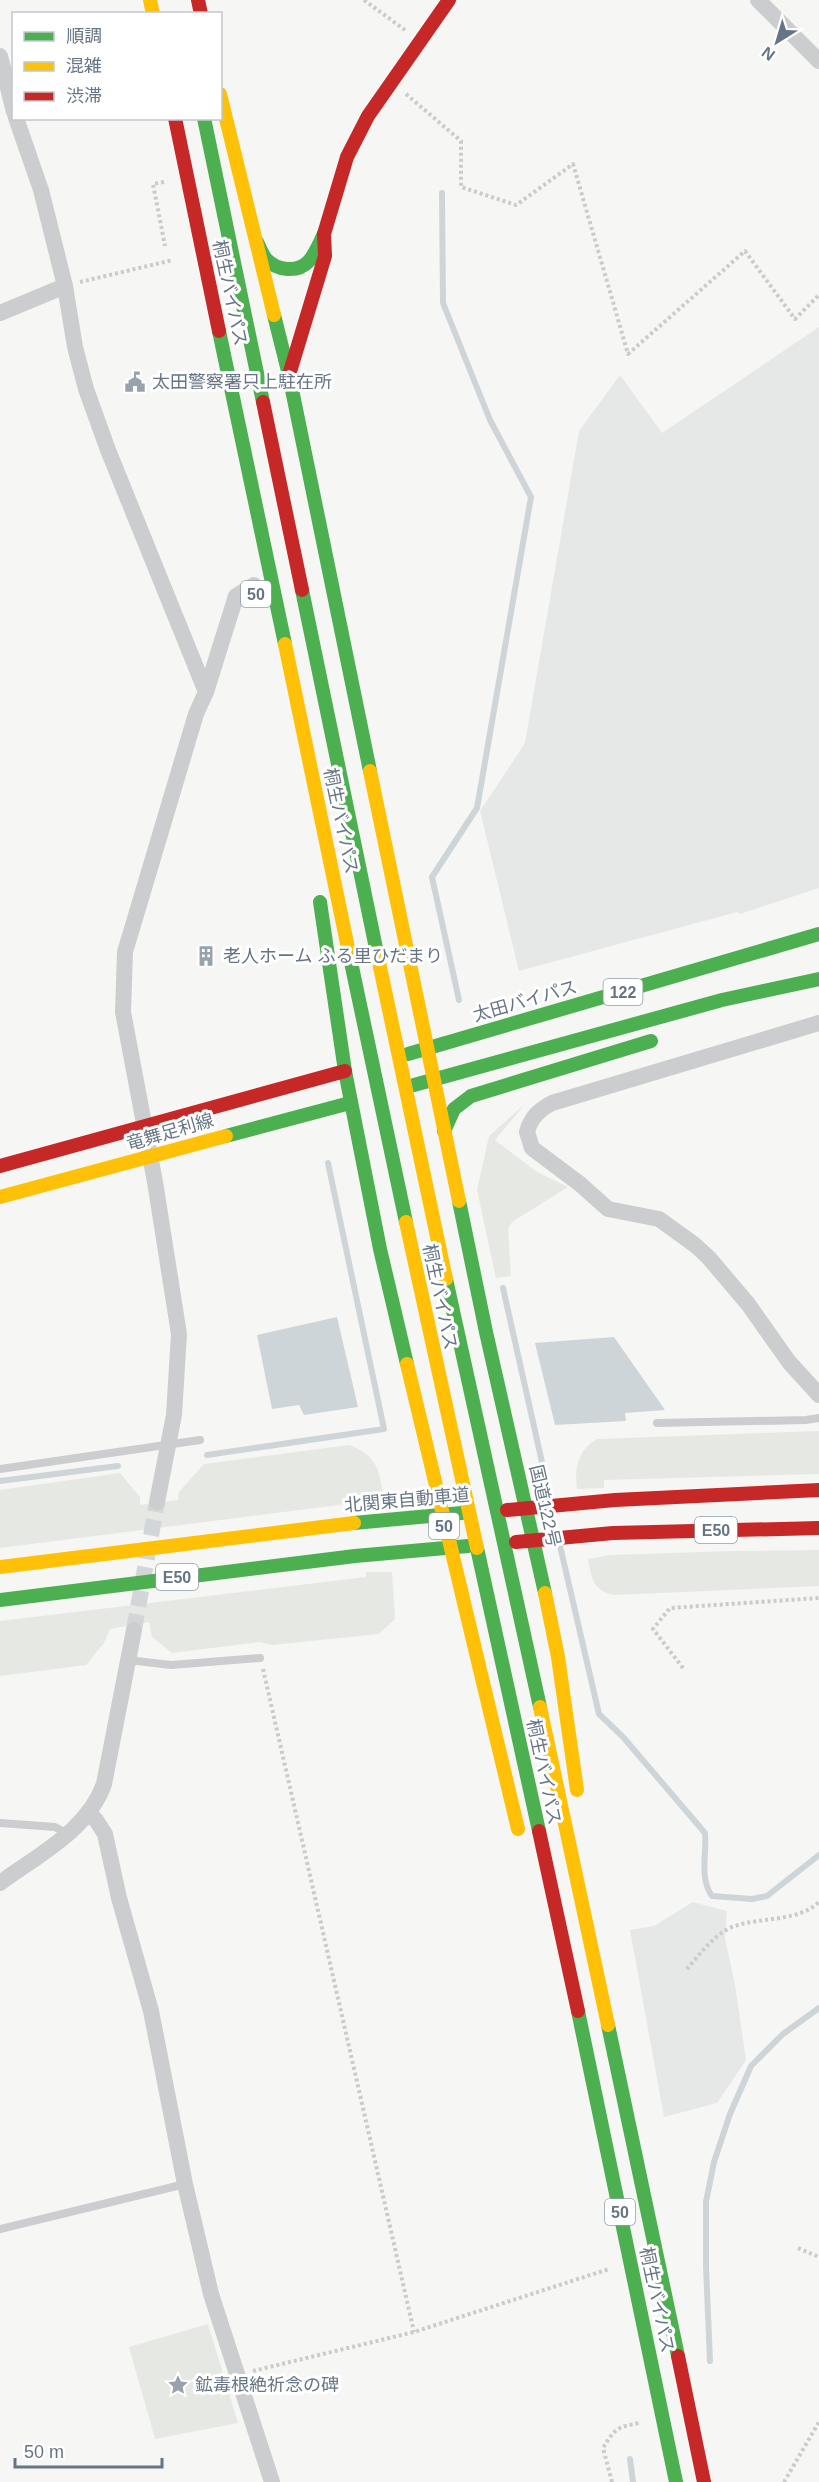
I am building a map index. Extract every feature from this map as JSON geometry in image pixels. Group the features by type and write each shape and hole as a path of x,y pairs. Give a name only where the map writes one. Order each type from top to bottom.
{"main road":[{"path":"257,242 266,258 276,266 298,269 309,261 324,234 347,157 368,116 449,0"},
{"name":"国道122号","path":"222,102 289,375 486,1332 543,1581 558,1657 579,1806"},
{"name":"桐生バイパス","path":"175,120 389,1146 563,1942 676,2482"},
{"name":"桐生バイパス","path":"204,120 416,1140 592,1945 704,2482"},
{"path":"289,375 326,256 324,234"},
{"name":"50","path":"318,891 350,1102 388,1284 520,1839"},
{"name":"太田バイパス","path":"345,1071 819,934"},
{"name":"122","path":"350,1102 722,1000 800,985 819,979"},
{"path":"750,1008 800,985"},
{"path":"444,1131 454,1108 471,1096 665,1036"},
{"name":"竜舞足利線","path":"0,1166 345,1071"},
{"name":"竜舞足利線","path":"0,1197 350,1102"},
{"name":"北関東自動車道","path":"0,1567 351,1523 615,1500 819,1490"},
{"name":"E50","path":"0,1600 355,1556 613,1533 819,1528"},
{"name":"50","path":"585,1852 592,1945"},
{"name":"50","path":"539,1893 563,1942"}],"street":[{"path":"758,0 819,61"},
{"path":"0,56 12,104"},
{"path":"17,120 41,190 65,286 75,347 86,389 108,450 206,692"},
{"path":"0,313 65,286"},
{"path":"157,1502 174,1415 179,1334 150,1156 123,1012 125,952 196,714 206,692 236,596 254,585"},
{"path":"819,1023 552,1103 534,1115 527,1132 532,1148 580,1184 608,1209 659,1219 695,1245 748,1304 789,1362 819,1395"},
{"path":"0,1883 68,1834 96,1803 104,1784 134,1630"},
{"path":"88,1814 96,1820 105,1834 119,1898 151,2011 185,2184 211,2294 272,2482"}],"lane":[{"path":"657,1423 819,1418"},
{"path":"0,1469 200,1440"},
{"path":"128,1660 171,1665 261,1658"},
{"path":"0,1823 55,1827 68,1834"},
{"path":"0,2229 185,2184"}],"path":[{"path":"364,0 421,40"},
{"path":"392,82 461,141 460,187 516,205 573,164 628,354 745,251 795,319 819,296"},
{"path":"153,184 165,246"},
{"path":"65,286 173,260"},
{"path":"683,1668 652,1629 670,1608 819,1598"},
{"path":"261,1658 414,2332"},
{"path":"687,1968 703,1950 733,1926 799,1913 818,1906"},
{"path":"798,2248 819,2257"},
{"path":"238,2375 414,2332 613,2268 631,2265"},
{"path":"612,2482 603,2448 613,2432 619,2427 664,2421"},
{"path":"784,2482 819,2422"}],"shaded area":[{"path":"819,327 819,888 740,914 737,912 519,971 480,811 525,743 579,431 620,375 662,433"},
{"path":"525,1104 495,1140 537,1172 568,1187 512,1222 508,1229 511,1276 496,1278 477,1190 489,1136"},
{"path":"337,1317 358,1407 304,1415 299,1405 272,1409 257,1335"},
{"path":"614,1337 665,1410 625,1413 626,1421 555,1425 535,1343"},
{"path":"819,1431 819,1474 604,1480 604,1488 577,1489 576,1474 579,1460 585,1448 597,1439"},
{"path":"349,1445 367,1455 377,1467 384,1504 357,1509 355,1503 0,1548 0,1490 120,1473 140,1497 140,1505 178,1500 179,1492 204,1464"},
{"path":"819,1550 819,1586 614,1595 601,1590 594,1583 588,1559 610,1555"},
{"path":"366,1572 392,1572 395,1619 379,1634 272,1645 259,1642 172,1653 152,1637 149,1622 110,1629 104,1643 86,1665 0,1676 0,1621 366,1577"},
{"path":"693,1902 727,1911 725,1938 735,1985 746,2060 717,2103 664,2117 630,1930 654,1926"},
{"path":"208,2324 238,2423 155,2439 129,2347"}],"waterway":[{"path":"442,193 443,303 490,420 531,497 477,808 432,877 459,1000"},
{"path":"207,1455 384,1429 328,1163"},
{"path":"503,1288 550,1498"},
{"path":"0,1481 118,1466"},
{"path":"560,1546 599,1714 623,1737 705,1833 705,1874 712,1896 752,1899 767,1896 819,1855"},
{"path":"710,2361 706,2202 714,2162 730,2114 751,2066 783,2034 819,2008"},
{"path":"630,2459 633,2482"}],"tunnel":[{"path":"134,1630 157,1502"}],"traffic: fast":[{"path":"204,120 263,402"},
{"path":"257,242 271,263 282,268 293,269 309,261 323,236"},
{"path":"274,315 289,375 370,771"},
{"path":"219,331 285,644"},
{"path":"302,590 377,953"},
{"path":"320,902 345,1071 380,1249 407,1364"},
{"path":"408,1054 819,934"},
{"path":"348,948 406,1222"},
{"path":"414,1085 722,1000 819,979"},
{"path":"444,1131 454,1109 471,1096 651,1041"},
{"path":"226,1136 350,1103"},
{"path":"459,1201 545,1593"},
{"path":"446,1279 540,1707"},
{"path":"354,1523 462,1513"},
{"path":"0,1600 355,1556 468,1546"},
{"path":"477,1548 539,1831"},
{"path":"578,2011 676,2482"},
{"path":"608,2025 678,2356"}],"traffic: slow":[{"path":"150,0 153,12"},
{"path":"222,102 274,315"},
{"path":"285,644 348,948"},
{"path":"370,771 459,1201"},
{"path":"377,953 446,1279"},
{"path":"0,1197 226,1136"},
{"path":"406,1222 477,1548"},
{"path":"407,1364 518,1829"},
{"path":"0,1567 354,1523"},
{"path":"545,1593 558,1657 577,1790"},
{"path":"540,1707 608,2025"}],"traffic: jam":[{"path":"198,0 201,12"},
{"path":"324,234 347,157 368,116 449,0"},
{"path":"175,120 219,331"},
{"path":"289,375 325,256 324,234"},
{"path":"263,402 302,590"},
{"path":"0,1166 345,1071"},
{"path":"507,1510 615,1500 819,1490"},
{"path":"516,1542 613,1533 819,1528"},
{"path":"539,1831 578,2011"},
{"path":"678,2356 704,2482"}],"place":[{"name":"太田警察署只上駐在所","path":"135,382"},
{"name":"老人ホーム ふる里ひだまり","path":"206,956"},
{"name":"鉱毒根絶祈念の碑","path":"178,2385"}]}
